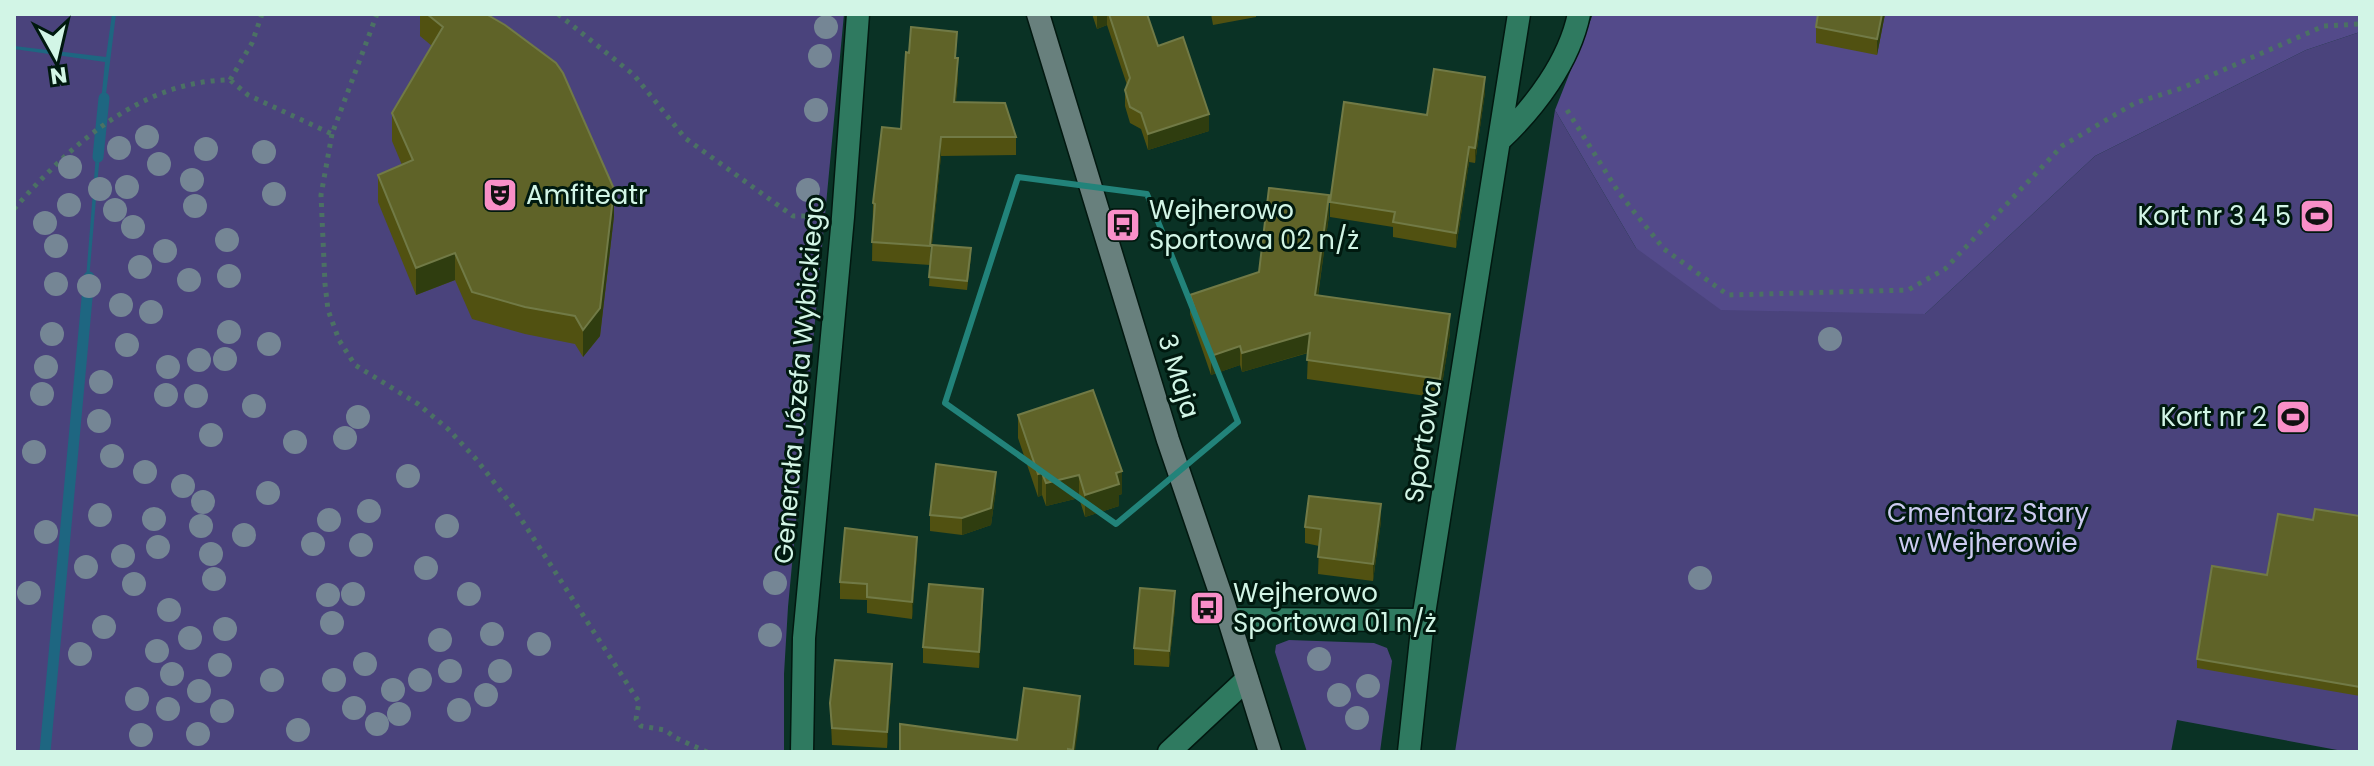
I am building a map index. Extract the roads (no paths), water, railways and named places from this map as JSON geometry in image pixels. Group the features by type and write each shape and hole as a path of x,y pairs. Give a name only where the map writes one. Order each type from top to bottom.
{"main road":[{"name":"3 Maja","path":"1038,14 1168,440 1270,752"}],"street":[{"name":"Generała Józefa Wybickiego","path":"802,752 804,638 843,217 858,14"},
{"name":"Sportowa","path":"1409,752 1423,620 1519,14"},
{"path":"1500,140 1524,117 1549,82 1576,29 1579,14"},
{"path":"1229,619 1423,620"},
{"path":"1169,752 1247,679"}],"water":[{"path":"112,14 116,14 104,110 100,112 105,62 14,49 14,46 106,57"},
{"path":"101,141 88,291 85,291 97,142"}],"waterway":[{"path":"98,157 104,98"},
{"path":"45,752 89,277"}],"place":[{"name":"Amfiteatr","path":"500,195"},
{"name":"Kort nr 3 4 5","path":"2317,216"},
{"name":"Wejherowo Sportowa 02 n/ż","path":"1123,225"},
{"name":"Kort nr 2","path":"2293,417"},
{"name":"Wejherowo Sportowa 01 n/ż","path":"1207,608"}],"park label":[{"name":"Cmentarz Stary w Wejherowie","path":"1988,528"}]}
